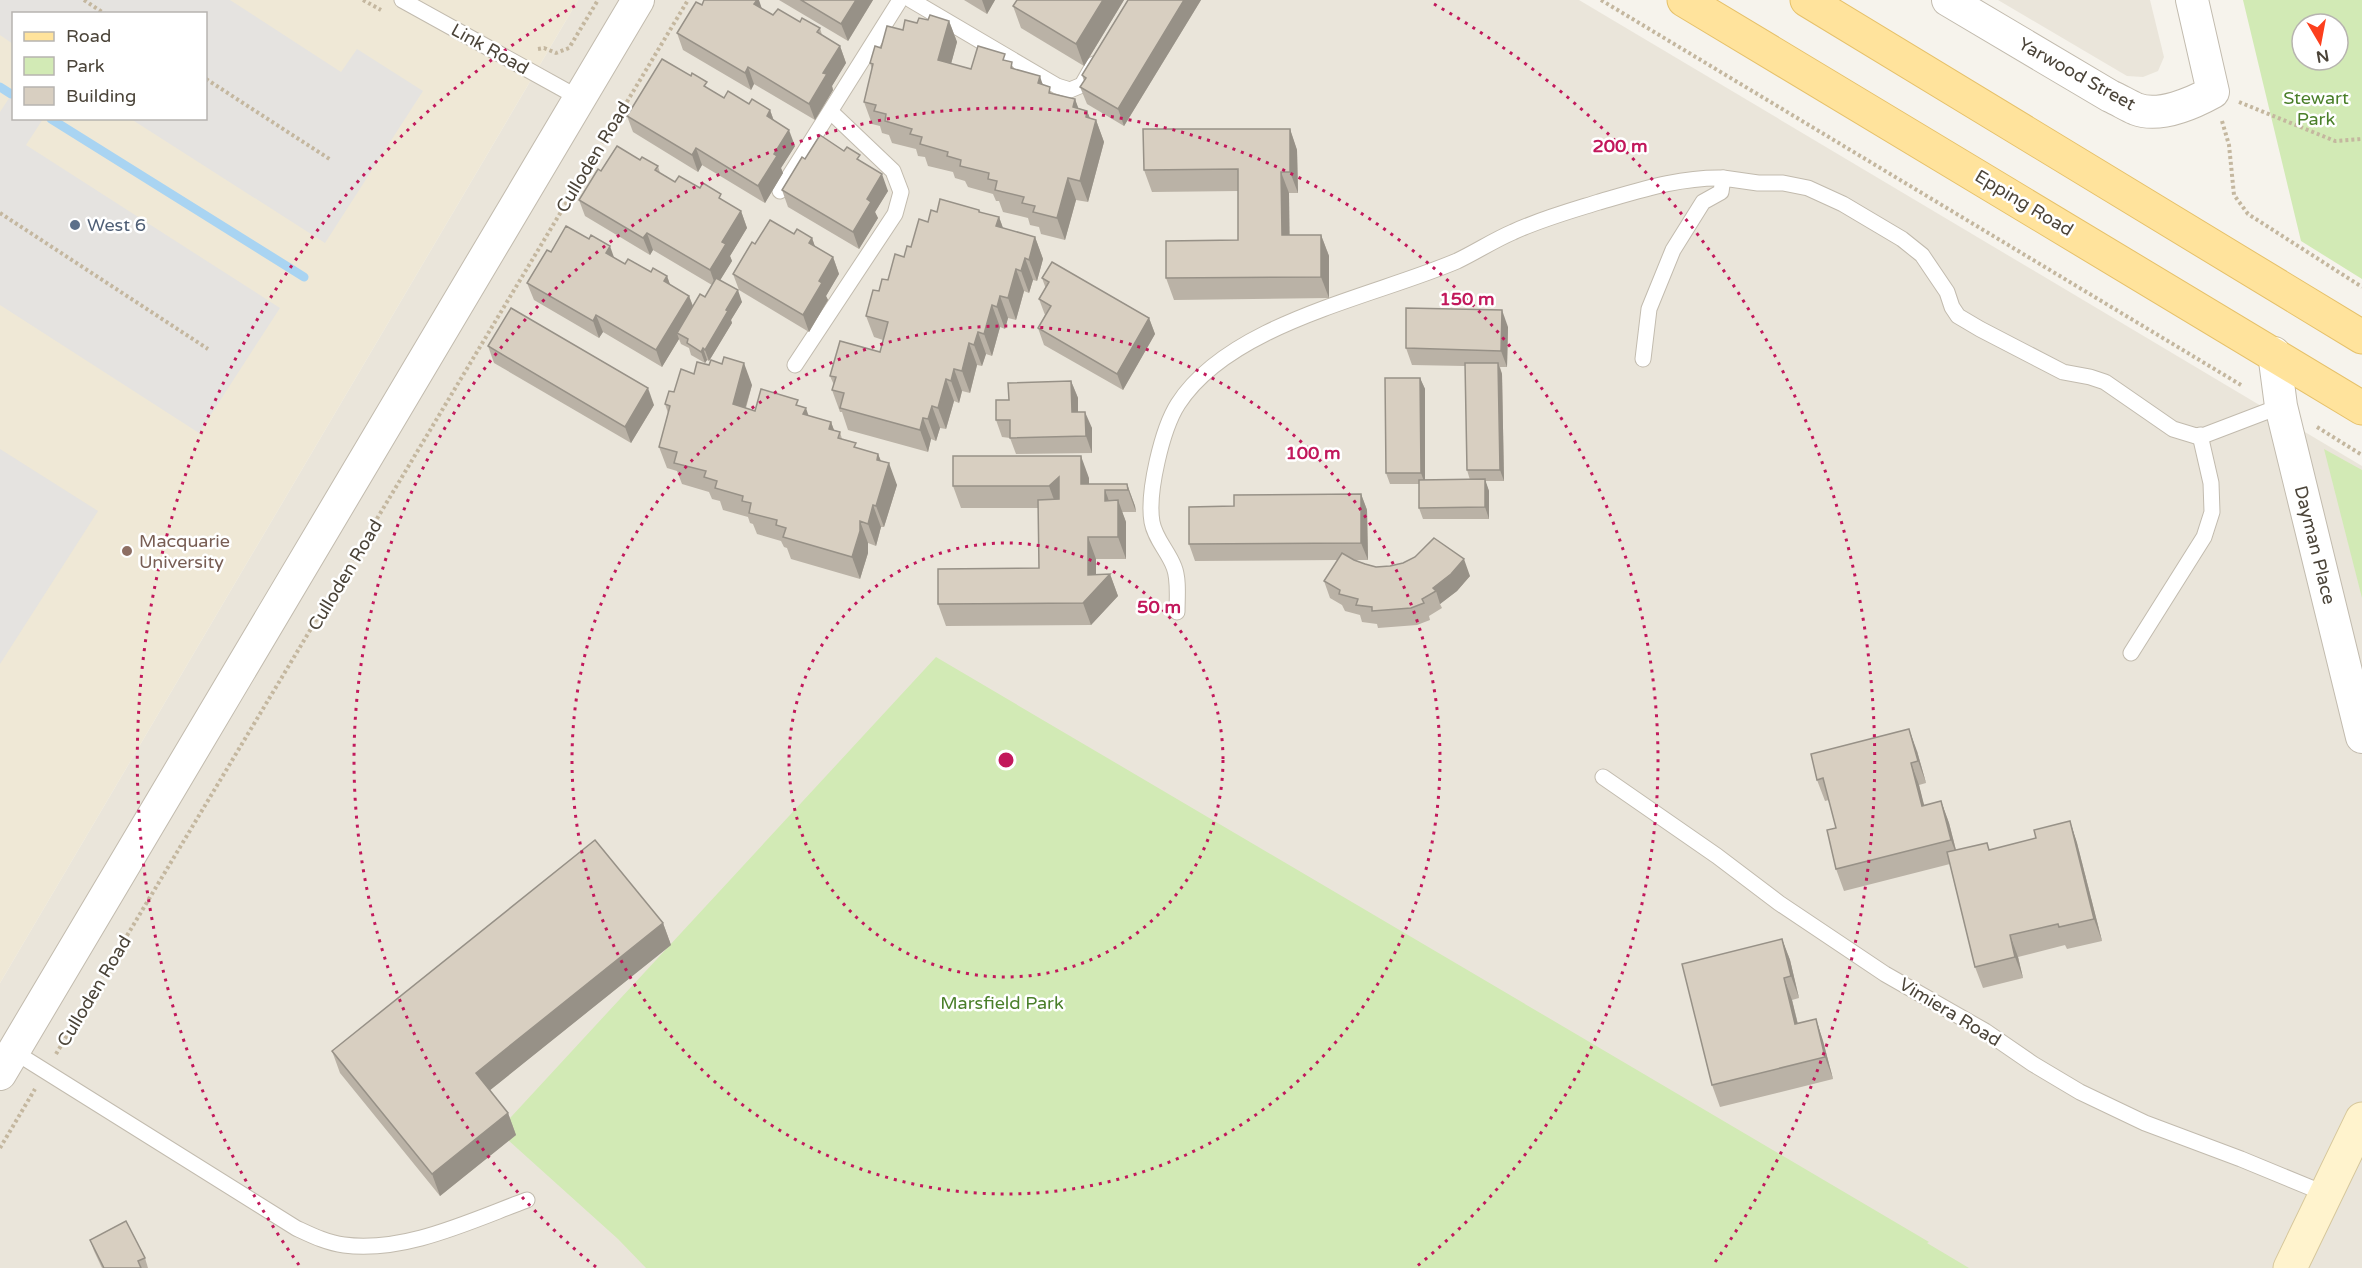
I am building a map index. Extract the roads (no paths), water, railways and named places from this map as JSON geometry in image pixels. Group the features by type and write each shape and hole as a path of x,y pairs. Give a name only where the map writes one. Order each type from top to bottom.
{"main road":[{"name":"Epping Road","path":"1684,0 2362,408"},
{"path":"1807,0 2362,337"}],"street":[{"path":"7,1063 638,0"},
{"name":"Yarwood Street","path":"1948,0 2070,73 2138,110 2162,110 2189,105 2213,92 2192,0"},
{"name":"Dayman Place","path":"2274,353 2282,406 2362,737"},
{"path":"2290,1268 2362,1119"}],"lane":[{"name":"Link Road","path":"402,0 579,98"},
{"path":"780,191 900,0"},
{"path":"911,0 1057,86 1070,90 1082,85 1105,47"},
{"path":"795,365 895,214 901,192 893,171 831,112"},
{"path":"1643,359 1649,309 1657,286 1673,250 1703,202 1721,192 1723,178"},
{"path":"1177,612 1174,568 1152,524 1150,504 1165,434 1178,404 1197,381 1222,360 1251,341 1312,312 1457,261 1513,232 1552,216 1668,182 1723,178 1758,183 1783,183 1808,189 1844,204 1922,255 1947,292 1952,308 1958,316 2063,372 2105,382 2173,429 2200,435 2282,406"},
{"path":"2131,653 2204,537 2212,512 2211,483 2200,435"},
{"name":"Vimiera Road","path":"1603,777 1856,955 1985,1031 2033,1064 2080,1092 2145,1123 2326,1194"},
{"path":"7,1063 46,1072 296,1228 323,1240 342,1245 368,1247 392,1244 467,1222 527,1200"}],"waterway":[{"path":"0,87 11,94"},
{"path":"53,120 304,277"}],"place":[{"name":"West 6","path":"75,225"},
{"name":"Macquarie University","path":"127,551"}],"park label":[{"name":"Stewart Park","path":"2316,108"},
{"name":"Marsfield Park","path":"1002,1003"}]}
